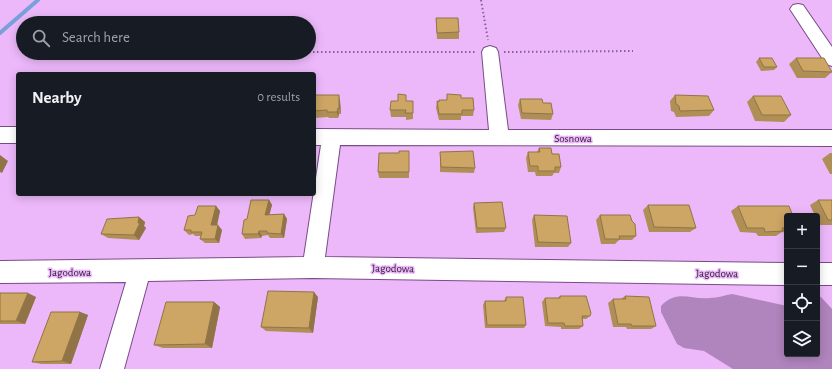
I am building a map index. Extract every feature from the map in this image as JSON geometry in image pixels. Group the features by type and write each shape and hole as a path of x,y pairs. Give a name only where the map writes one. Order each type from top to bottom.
{"street":[{"path":"798,9 832,60"},
{"path":"490,52 499,137"},
{"path":"0,135 16,135"},
{"path":"313,267 323,137"},
{"name":"Sosnowa","path":"323,137 832,138"},
{"name":"Jagodowa","path":"0,272 140,271 313,267 784,274"},
{"path":"112,369 140,271"},
{"path":"820,274 832,274"}],"path":[{"path":"481,0 490,52"},
{"path":"316,52 633,51"}],"shaded area":[{"path":"732,294 784,305 784,357 820,357 821,297 832,309 832,369 733,369 704,351 684,348 677,344 661,312 661,306 673,298 684,296 713,298"}],"building":[{"path":"436,18 458,18 459,32 437,33"},
{"path":"759,58 772,58 777,67 764,67"},
{"path":"796,58 824,58 832,72 803,71"},
{"path":"398,94 406,95 406,101 413,101 413,113 405,113 406,110 390,110 391,101 398,101"},
{"path":"447,94 461,95 461,98 473,98 474,110 462,110 462,114 439,114 437,101 447,100"},
{"path":"316,95 339,95 339,108 337,112 327,112 327,110 316,111"},
{"path":"675,95 708,96 714,110 680,111 679,106 676,104"},
{"path":"753,96 781,96 791,115 762,115"},
{"path":"520,99 542,99 543,103 551,103 553,114 522,113"},
{"path":"539,148 551,148 552,154 559,154 561,167 555,167 555,171 538,171 538,166 530,166 528,152 540,152"},
{"path":"399,151 409,151 409,172 378,172 379,153 399,153"},
{"path":"473,151 475,168 441,167 440,152"},
{"path":"251,200 269,200 265,215 284,214 281,234 259,231 258,234 242,234 244,220 247,219"},
{"path":"818,200 832,200 832,220 828,220"},
{"path":"502,202 506,228 477,228 474,203"},
{"path":"648,205 689,205 696,228 654,227"},
{"path":"198,206 216,206 211,225 218,225 215,239 200,239 202,232 191,232 191,230 184,230 188,216 195,215"},
{"path":"738,206 789,206 792,213 784,213 783,231 765,232 764,228 747,228"},
{"path":"534,215 567,216 571,243 538,242"},
{"path":"600,215 630,215 635,224 636,236 619,236 620,239 605,239"},
{"path":"139,217 138,223 140,223 134,235 101,234 107,219"},
{"path":"268,291 314,292 309,328 261,327"},
{"path":"0,293 28,293 16,321 0,321"},
{"path":"560,296 586,296 591,313 590,316 582,316 583,326 565,326 564,323 548,323 545,298 560,298"},
{"path":"625,296 649,297 656,326 632,326 631,324 618,324 613,299 626,299"},
{"path":"506,297 523,297 526,325 487,325 485,301 506,301"},
{"path":"166,302 214,302 205,344 154,345"},
{"path":"51,312 80,312 62,361 32,362"}],"waterway":[{"path":"20,16 38,0"},
{"path":"0,33 16,19"}]}
